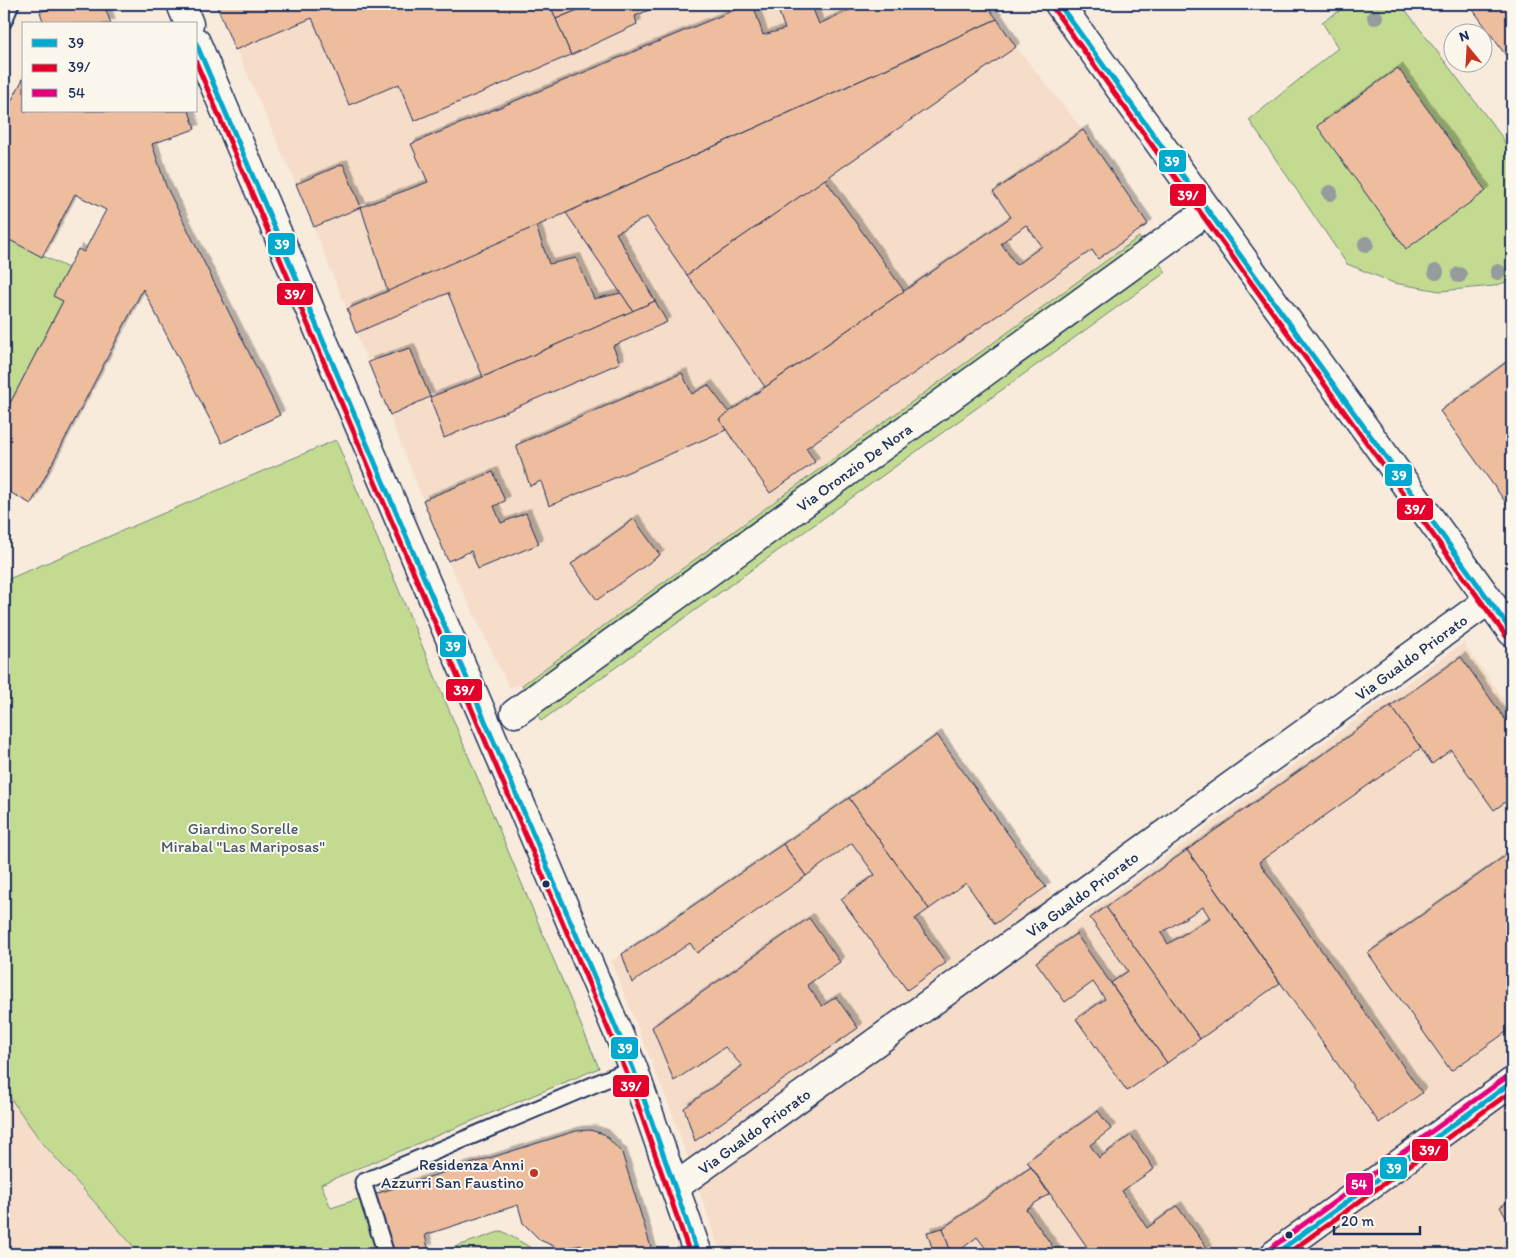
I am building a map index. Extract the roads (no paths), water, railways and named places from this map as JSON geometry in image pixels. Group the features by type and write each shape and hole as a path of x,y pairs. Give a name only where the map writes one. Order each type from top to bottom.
{"street":[{"path":"181,4 188,22"},
{"path":"1059,4 1512,632"},
{"path":"198,47 633,1068 698,1254"},
{"name":"Via Oronzio De Nora","path":"515,713 1194,221"},
{"name":"Via Gualdo Priorato","path":"675,1187 1489,600"},
{"path":"1275,1254 1512,1082"}],"lane":[{"path":"4,21 11,4"},
{"path":"386,1254 363,1182 633,1068"}],"place":[{"name":"Residenza Anni Azzurri San Faustino","path":"534,1173"}],"park label":[{"name":"Giardino Sorelle Mirabal \"Las Mariposas\"","path":"243,837"}]}
